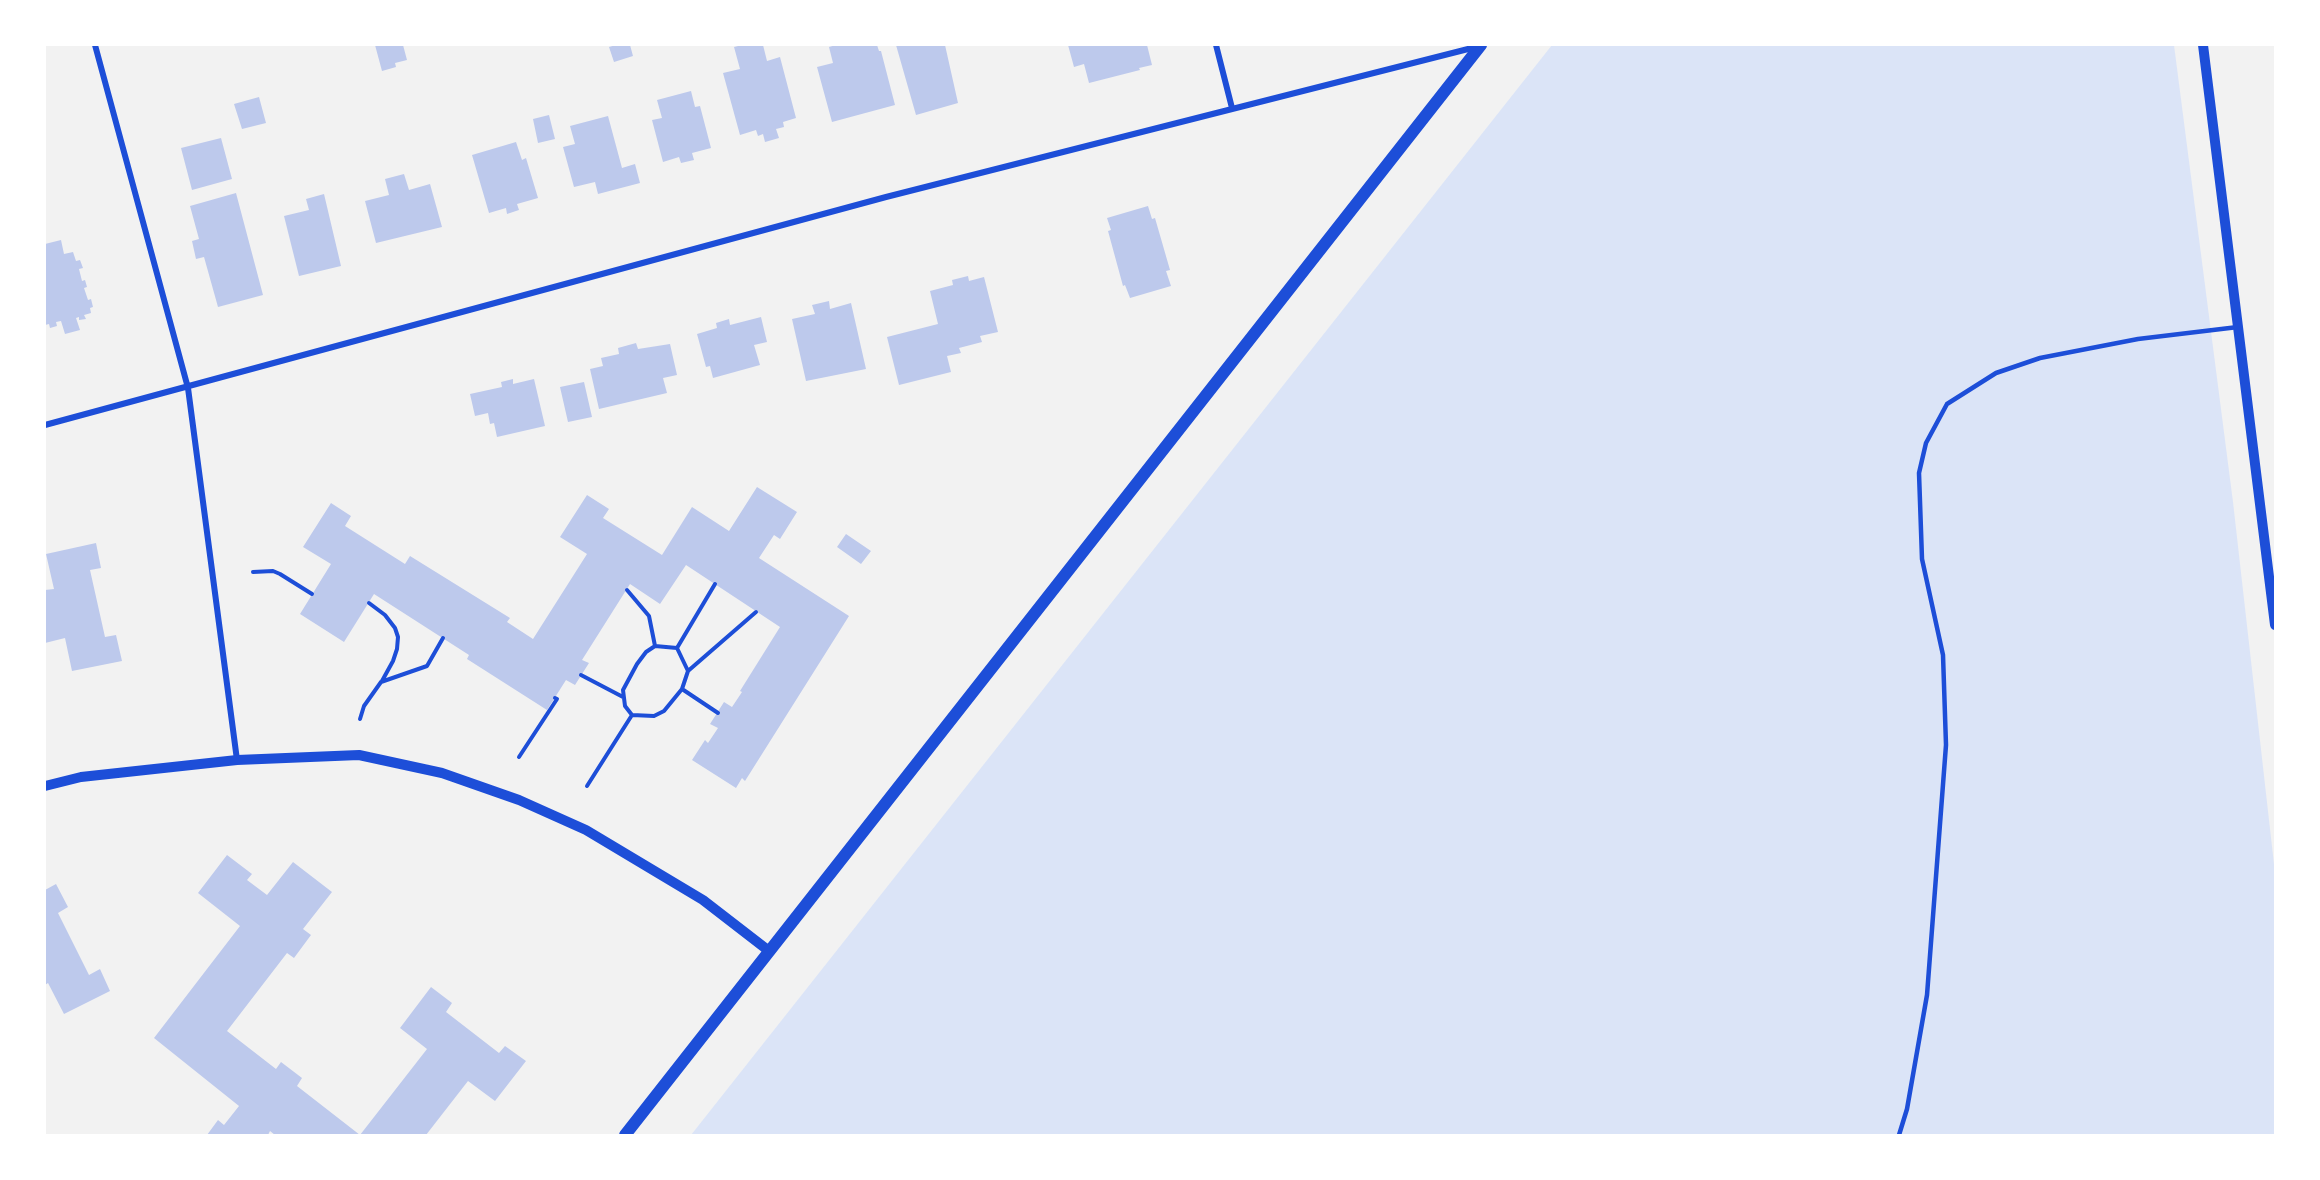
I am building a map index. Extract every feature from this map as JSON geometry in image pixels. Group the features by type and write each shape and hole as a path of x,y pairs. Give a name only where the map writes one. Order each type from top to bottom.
{"main road":[{"path":"625,1135 1480,46"}],"street":[{"path":"95,45 188,388 237,760"},
{"path":"1216,45 1232,108"},
{"path":"2203,45 2275,625"},
{"path":"45,425 886,197 1480,46"},
{"path":"45,786 81,777 237,760 359,755 442,773 519,800 586,830 703,900 769,951"}],"lane":[{"path":"1899,1135 1907,1109 1927,995 1946,745 1943,655 1922,559 1919,473 1926,443 1947,404 1996,373 2051,356 2138,339 2238,327"}],"path":[{"path":"253,572 273,571 312,594"},
{"path":"677,648 715,584"},
{"path":"627,590 649,615 655,646"},
{"path":"360,719 363,706 393,662 398,637 385,615 369,603"},
{"path":"677,648 655,646 646,652 637,664 627,681 623,697 625,706 632,715 654,716 664,711 682,689 688,671 756,612"},
{"path":"381,682 427,666 444,638"},
{"path":"677,648 688,671"},
{"path":"581,675 623,697"},
{"path":"682,689 718,713"},
{"path":"519,757 557,699 555,698"},
{"path":"587,786 632,715"}],"shaded area":[{"path":"1552,45 2174,45 2233,502 2275,873 2275,1135 691,1135"}],"building":[{"path":"375,45 403,45 407,60 395,63 396,67 382,71"},
{"path":"630,45 633,56 614,62 609,47"},
{"path":"763,45 767,61 780,57 796,118 783,122 784,127 776,129 779,138 765,142 763,134 758,136 756,130 740,135 723,73 740,69 734,47"},
{"path":"877,45 881,51 895,105 832,122 817,67 833,63 829,47"},
{"path":"896,45 945,45 958,103 916,115"},
{"path":"1068,45 1147,45 1152,65 1089,83 1084,64 1074,67"},
{"path":"691,91 695,107 700,106 711,148 692,153 694,160 681,163 679,157 663,162 652,120 662,118 657,100"},
{"path":"259,97 266,123 242,129 234,104"},
{"path":"549,115 555,139 538,143 533,119"},
{"path":"608,116 622,168 635,164 640,183 598,194 595,182 574,187 563,147 575,144 570,126"},
{"path":"221,138 232,179 192,190 181,148"},
{"path":"516,142 522,160 526,158 538,198 517,204 519,210 507,214 506,208 489,213 472,155"},
{"path":"404,174 409,190 430,184 442,227 376,243 365,201 389,195 385,179"},
{"path":"236,193 263,295 218,307 204,257 196,259 192,241 199,239 190,206"},
{"path":"324,194 341,266 299,276 284,216 309,210 306,199"},
{"path":"1148,206 1152,219 1155,218 1170,270 1166,271 1171,286 1130,298 1125,285 1123,286 1108,231 1111,230 1107,218"},
{"path":"61,240 64,254 73,252 76,261 80,260 83,268 79,269 82,281 85,280 87,287 84,288 93,307 90,308 91,313 84,315 86,319 76,318 80,330 65,334 61,321 56,322 57,326 50,328 49,324 45,325 45,244"},
{"path":"968,276 969,281 984,277 998,332 980,336 982,342 959,348 961,353 947,356 951,372 899,385 887,337 938,324 930,291 953,285 952,280"},
{"path":"829,301 830,309 851,303 866,369 806,381 792,319 815,314 812,305"},
{"path":"761,317 767,342 754,345 760,365 713,378 710,366 706,367 697,334 717,328 716,323 729,319 730,325"},
{"path":"636,343 638,349 670,344 677,375 663,378 667,393 599,409 590,369 603,366 601,358 619,354 618,348"},
{"path":"513,379 513,384 534,379 545,426 497,437 494,423 490,424 488,413 475,416 470,394 502,387 501,382"},
{"path":"584,382 592,417 568,422 560,387"},
{"path":"757,487 797,512 780,539 774,535 759,558 849,616 745,781 742,778 736,788 692,760 705,740 708,743 718,728 710,724 724,702 732,707 780,627 686,565 660,604 630,584 582,660 589,663 575,685 566,680 547,710 467,659 469,655 374,594 344,642 300,614 331,564 303,547 331,503 351,516 345,526 405,564 410,556 510,618 507,622 533,639 587,554 560,537 587,495 609,509 603,518 662,555 692,507 729,531"},
{"path":"846,534 871,551 861,564 837,547"},
{"path":"96,543 101,568 90,570 105,637 116,635 122,661 72,671 65,638 45,643 45,590 54,589 46,554"},
{"path":"227,855 252,874 247,880 267,895 293,862 332,892 303,929 311,935 294,958 287,953 227,1031 276,1069 281,1062 302,1078 297,1086 360,1135 275,1135 270,1131 268,1135 207,1135 218,1120 224,1125 239,1106 154,1038 240,926 198,893"},
{"path":"56,884 68,907 58,913 89,975 100,969 110,991 64,1014 48,983 45,985 45,890"},
{"path":"431,987 452,1003 446,1012 499,1053 505,1046 526,1061 495,1101 468,1081 426,1135 360,1135 427,1049 400,1028"}]}
